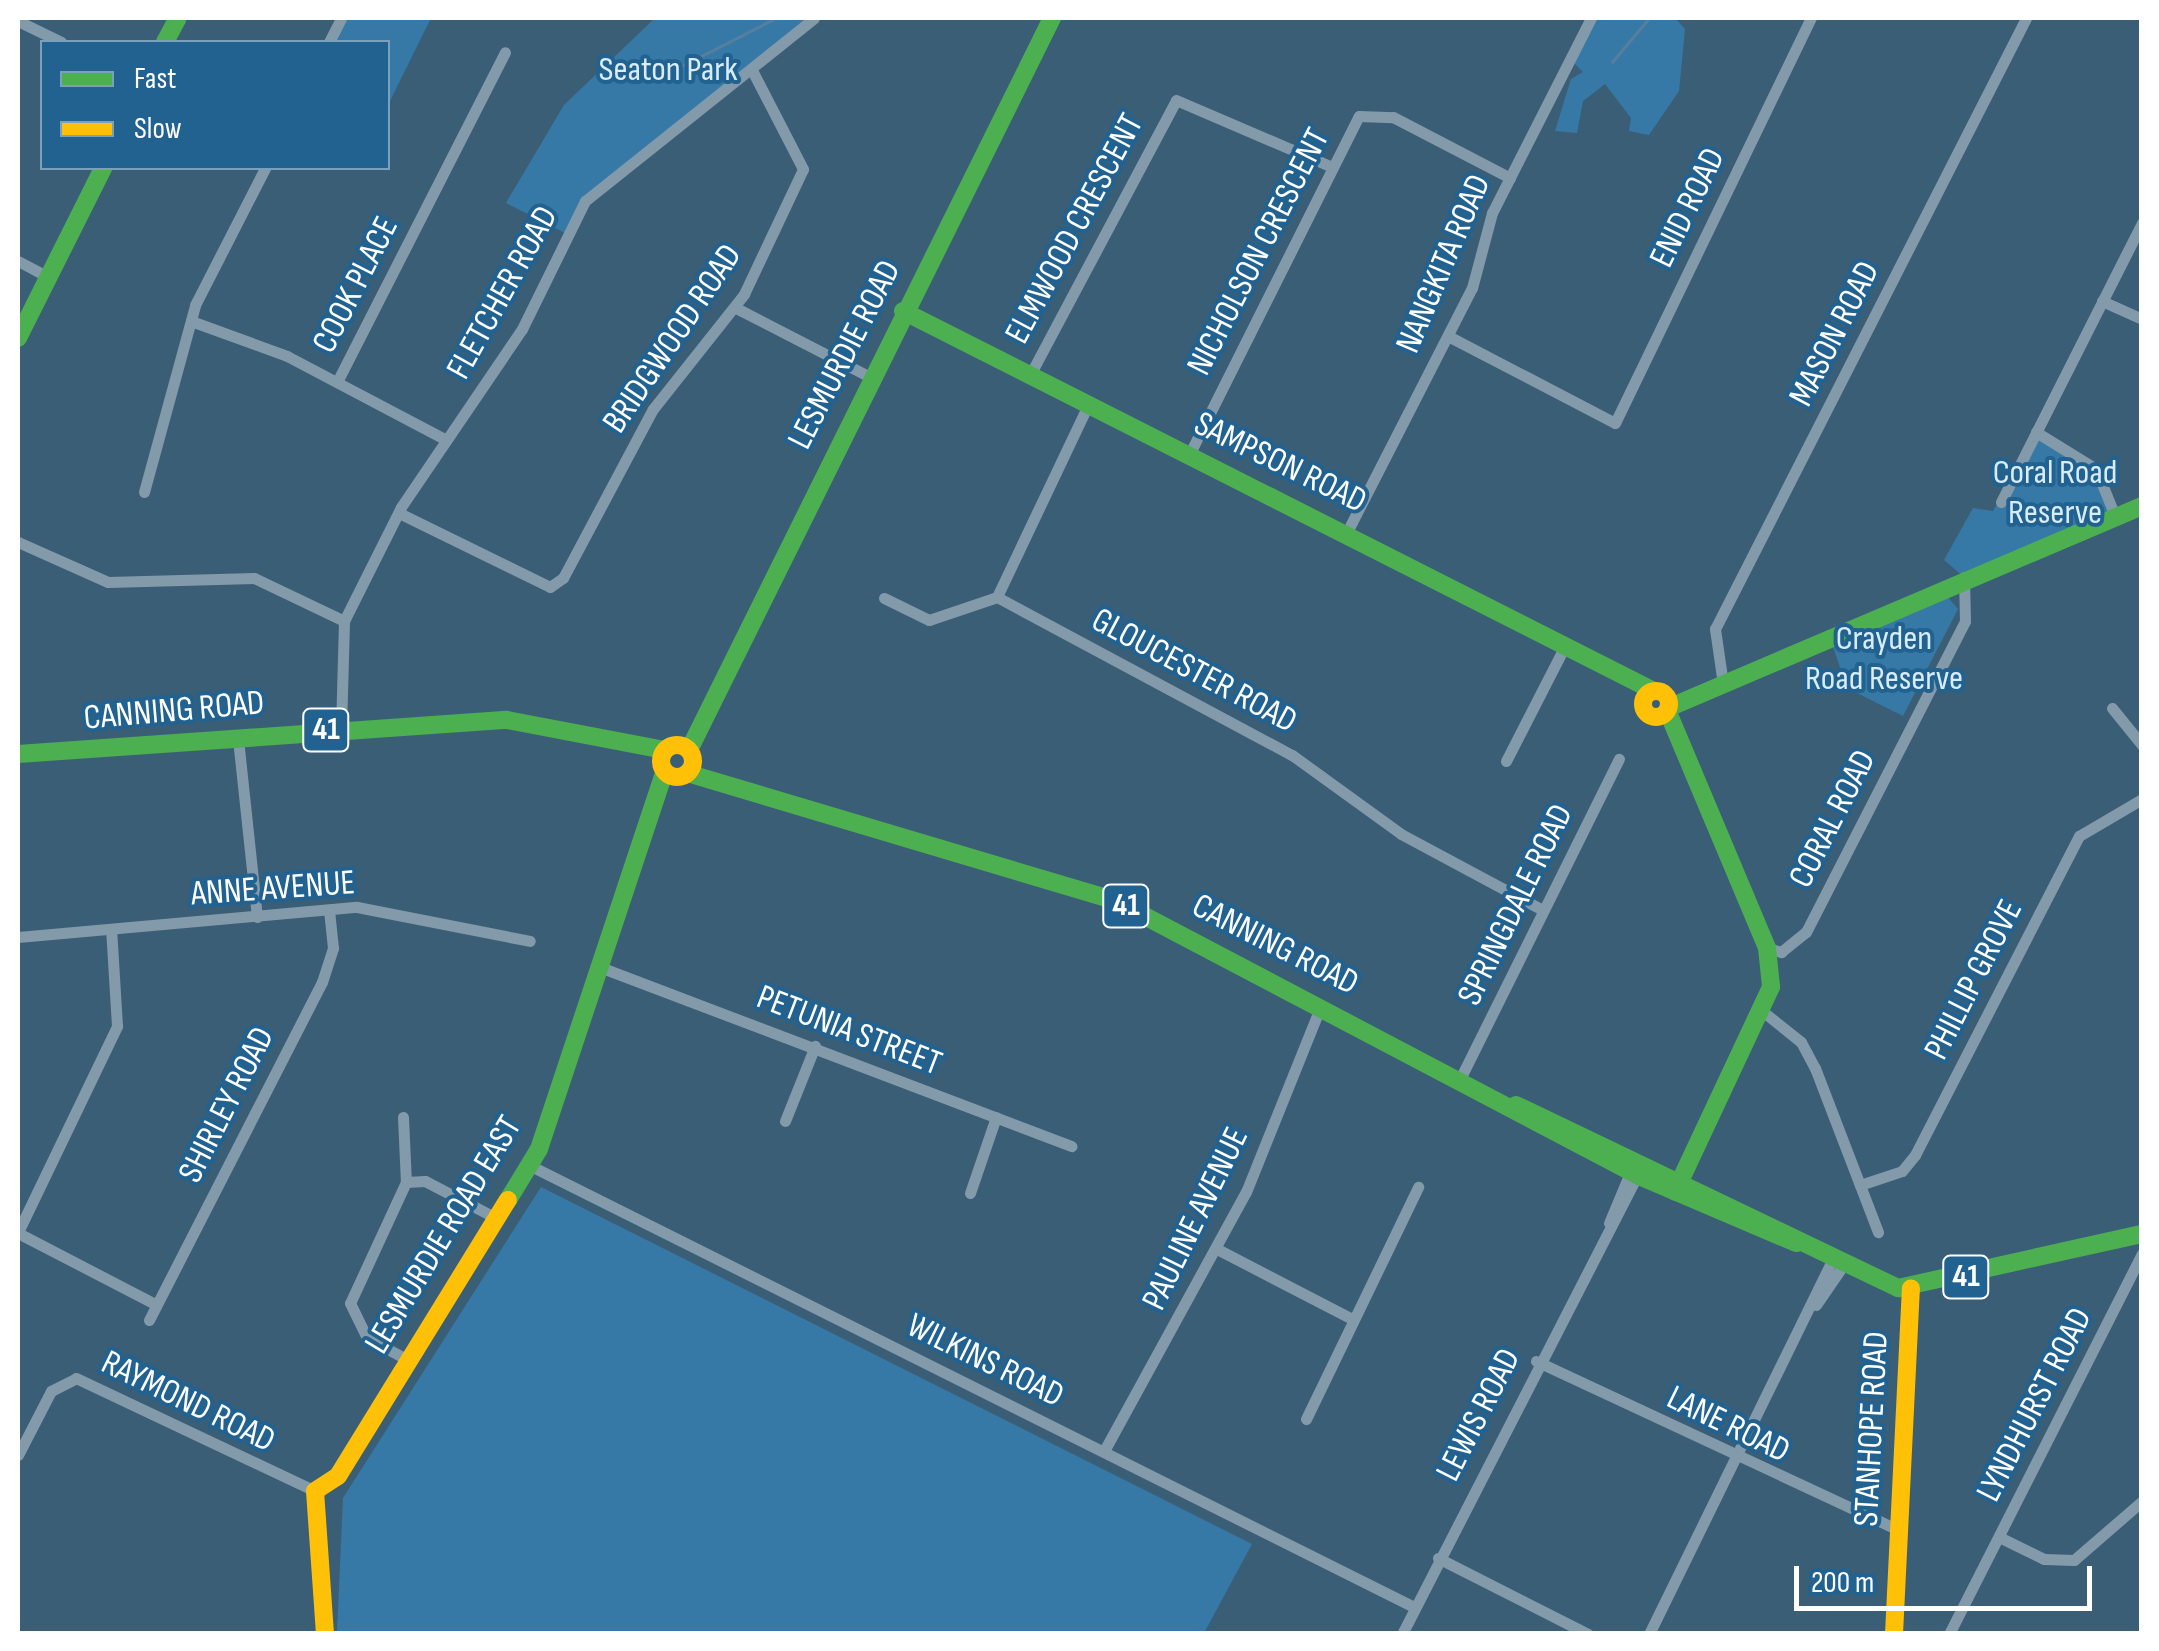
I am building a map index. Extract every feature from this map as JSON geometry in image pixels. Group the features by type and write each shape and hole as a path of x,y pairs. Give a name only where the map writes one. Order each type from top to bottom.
{"street":[{"path":"329,40 341,18"},
{"name":"FLETCHER ROAD","path":"340,728 344,620 398,513 522,329 584,201 752,72 814,18"},
{"name":"LESMURDIE ROAD","path":"677,761 1052,18"},
{"name":"NANGKITA ROAD","path":"1347,532 1448,336 1510,178 1591,18"},
{"name":"ENID ROAD","path":"1448,336 1615,422 1811,18"},
{"name":"MASON ROAD","path":"1722,677 1715,629 2026,18"},
{"path":"18,20 57,40"},
{"name":"COOK PLACE","path":"337,382 505,52"},
{"name":"BRIDGWOOD ROAD","path":"398,513 550,587 660,398 736,308 804,168 752,72"},
{"name":"ELMWOOD CRESCENT","path":"1030,375 1176,100 1330,166"},
{"name":"NICHOLSON CRESCENT","path":"1189,454 1330,166 1370,112 1510,178"},
{"path":"18,338 102,170"},
{"path":"144,492 191,321 264,170"},
{"path":"2001,502 2142,223"},
{"path":"18,261 48,277"},
{"path":"2102,300 2142,320"},
{"path":"736,308 870,377"},
{"name":"SAMPSON ROAD","path":"904,311 1627,675 1658,703 1767,948 1766,1014 1679,1186"},
{"path":"191,321 337,382 446,440"},
{"path":"884,598 929,620 997,598 1088,405"},
{"path":"2036,432 2096,470 2115,516"},
{"path":"1658,703 2142,506"},
{"path":"18,542 108,582 254,578 344,620"},
{"name":"CORAL ROAD","path":"1767,948 1781,952 1806,932 1964,621 1964,578"},
{"name":"GLOUCESTER ROAD","path":"997,598 1292,754 1401,834 1544,910"},
{"path":"1506,761 1566,644"},
{"path":"2112,708 2142,744"},
{"name":"CANNING ROAD","path":"18,754 340,728 507,720 633,748 1094,892 1462,1075 1636,1169 1679,1186 1837,1264 1911,1288"},
{"path":"238,739 256,917"},
{"name":"SPRINGDALE ROAD","path":"1462,1075 1619,758"},
{"name":"LESMURDIE ROAD EAST","path":"314,1491 335,1480 531,1166 677,761"},
{"name":"PHILLIP GROVE","path":"1860,1186 1902,1171 1916,1155 2079,836 2142,799"},
{"name":"ANNE AVENUE","path":"18,936 329,910 418,912 530,941"},
{"name":"SHIRLEY ROAD","path":"149,1320 322,982 334,948 329,910"},
{"path":"111,929 117,1026 18,1233 155,1304"},
{"name":"PETUNIA STREET","path":"605,969 1072,1146"},
{"name":"PAULINE AVENUE","path":"1104,1451 1217,1249 1322,1005"},
{"path":"1766,1014 1801,1042 1878,1232"},
{"path":"785,1121 815,1046"},
{"path":"403,1116 406,1182 350,1303 367,1338 408,1360"},
{"path":"970,1193 996,1117"},
{"name":"WILKINS ROAD","path":"531,1166 1414,1607"},
{"name":"LEWIS ROAD","path":"1402,1634 1536,1361 1636,1169"},
{"path":"406,1182 425,1182 498,1220"},
{"path":"1306,1419 1418,1187"},
{"name":"41","path":"1911,1288 2142,1234"},
{"path":"1217,1249 1352,1319"},
{"name":"LYNDHURST ROAD","path":"1949,1634 2142,1254"},
{"path":"1650,1634 1837,1264"},
{"name":"STANHOPE ROAD","path":"1894,1634 1911,1288"},
{"name":"LANE ROAD","path":"1536,1361 1736,1461 1898,1530"},
{"name":"RAYMOND ROAD","path":"18,1455 51,1390 76,1378 314,1491"},
{"path":"314,1491 324,1634"},
{"path":"1999,1537 2044,1559 2074,1560 2142,1500"},
{"path":"1438,1558 1588,1634"}],"green space":[{"path":"341,18 431,18 390,101 390,40 330,40"},
{"name":"Seaton Park","path":"655,18 814,18 585,201 569,235 506,203 564,105"},
{"path":"1591,18 1675,18 1685,29 1679,91 1649,135 1629,131 1631,118 1605,84 1583,101 1577,133 1555,131 1571,79 1583,72 1570,59"},
{"name":"Coral Road Reserve","path":"2036,432 2096,469 2115,516 1964,577 1944,560 1973,508 1993,511"},
{"name":"Crayden Road Reserve","path":"1939,587 1958,609 1903,716 1847,688 1829,635"},
{"path":"541,1187 1252,1544 1204,1633 337,1633 343,1498"}],"waterway":[{"path":"611,78 666,74 776,18"},
{"path":"1612,62 1649,18"}],"traffic: fast":[{"path":"166,40 178,18"},
{"path":"689,750 1052,18"},
{"path":"18,338 102,170"},
{"path":"903,311 1654,691"},
{"path":"1668,708 2142,506"},
{"path":"1667,710 1767,948 1771,987 1675,1192"},
{"path":"18,754 507,720 665,750"},
{"path":"508,1200 539,1149 665,771"},
{"path":"687,773 1116,901 1639,1176 1796,1243"},
{"path":"1516,1105 1898,1288 2142,1234"}],"traffic: slow":[{"path":"1656,691 1665,695 1669,704 1665,713 1656,717 1647,713 1643,704 1647,695 1656,691"},
{"path":"677,745 688,750 693,761 688,772 677,777 666,772 661,761 666,750 677,745"},
{"path":"325,1634 315,1491 338,1476 508,1200"},
{"path":"1894,1634 1911,1288"}]}
